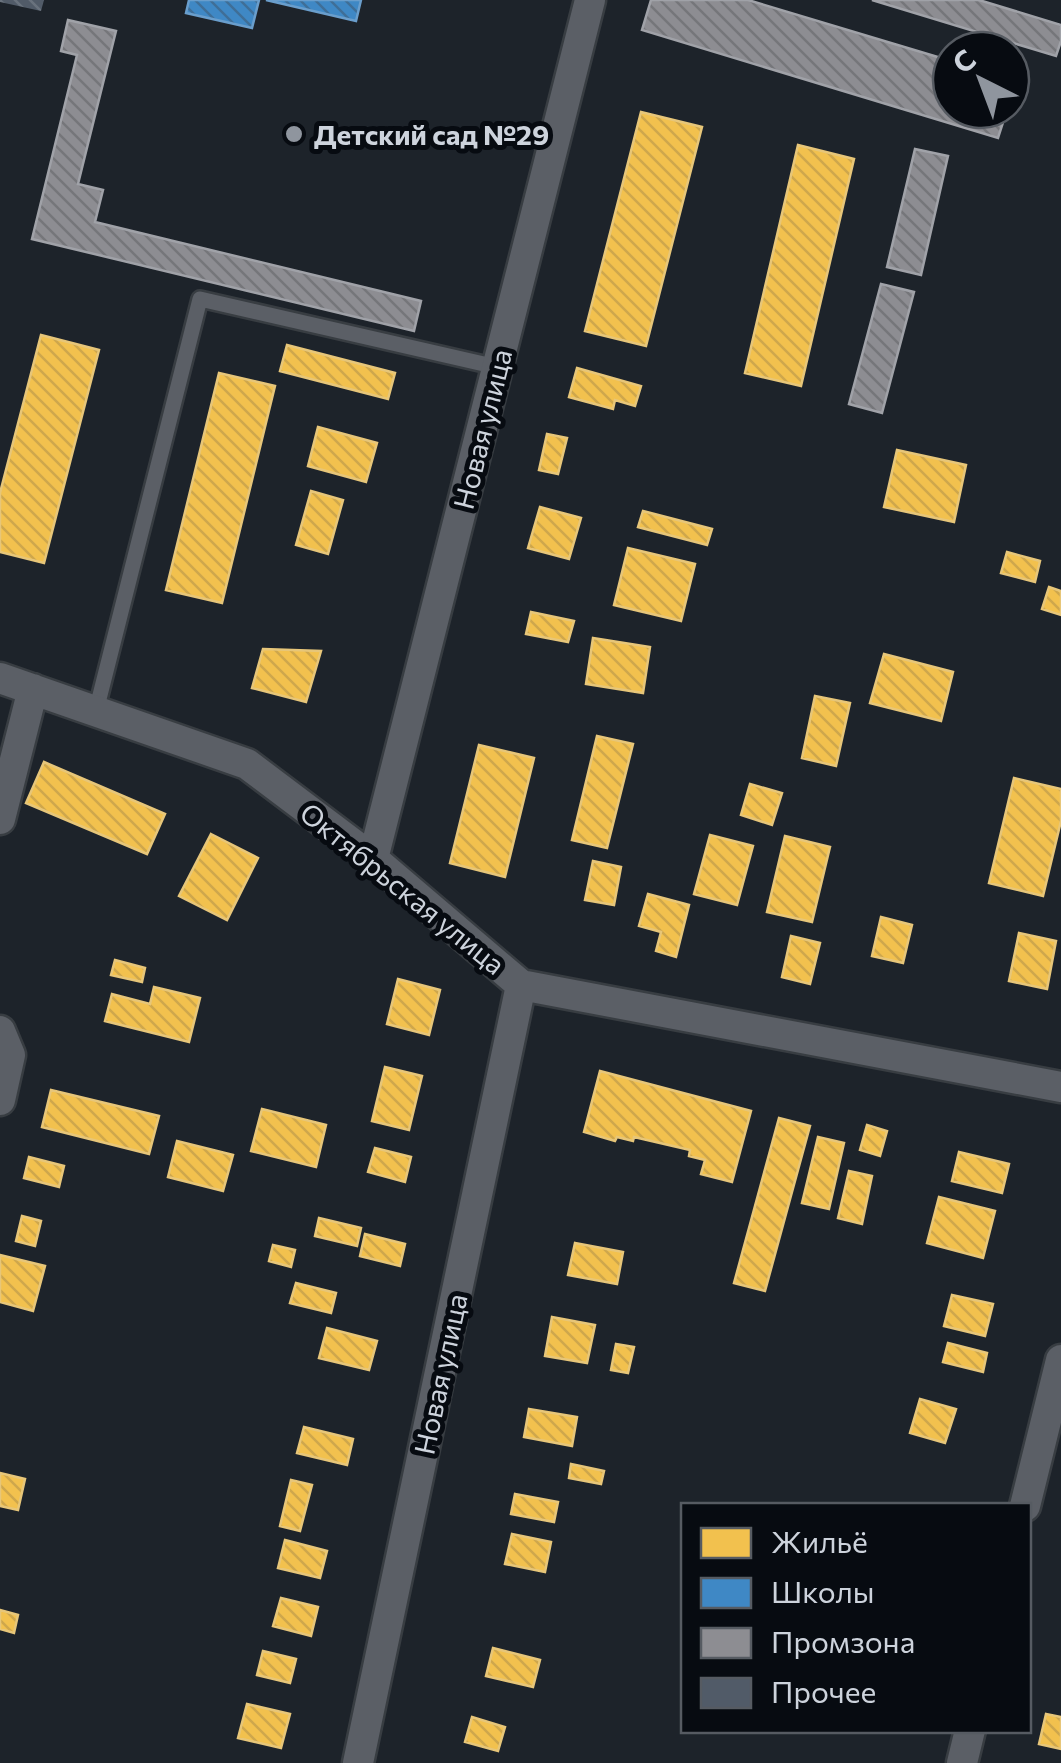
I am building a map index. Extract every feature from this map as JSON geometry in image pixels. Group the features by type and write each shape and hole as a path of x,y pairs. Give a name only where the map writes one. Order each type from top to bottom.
{"street":[{"name":"Новая улица","path":"373,859 590,0"},
{"name":"Октябрьская улица","path":"0,678 247,764 373,859 521,985 1061,1087"},
{"path":"0,819 33,689"},
{"name":"Новая улица","path":"358,1763 521,985"},
{"path":"0,1031 10,1055 0,1100"},
{"path":"1026,1503 1061,1360"},
{"path":"962,1763 969,1733"}],"lane":[{"path":"96,711 200,299 497,368"}],"building: Жильё":[{"path":"641,112 702,127 646,346 585,331"},
{"path":"798,145 854,159 801,386 745,373"},
{"path":"41,335 99,350 44,563 0,552 0,493"},
{"path":"287,345 395,373 388,399 280,371"},
{"path":"577,368 641,386 635,406 615,400 613,409 569,397"},
{"path":"219,373 275,386 222,603 166,590"},
{"path":"318,427 377,443 366,482 308,466"},
{"path":"547,434 567,438 558,474 539,470"},
{"path":"897,450 966,465 954,522 884,507"},
{"path":"311,491 343,500 328,554 296,545"},
{"path":"540,507 581,518 569,559 528,548"},
{"path":"643,511 712,529 707,545 638,527"},
{"path":"628,548 695,564 681,621 614,605"},
{"path":"1007,552 1040,561 1035,582 1001,573"},
{"path":"1049,587 1061,591 1061,615 1042,609"},
{"path":"531,612 574,621 568,642 526,634"},
{"path":"593,638 650,647 643,693 586,684"},
{"path":"263,649 321,651 306,702 252,688"},
{"path":"884,654 953,672 941,721 870,703"},
{"path":"815,696 850,703 836,766 802,758"},
{"path":"597,736 633,744 607,848 572,840"},
{"path":"479,745 534,758 505,877 450,863"},
{"path":"44,762 165,814 147,854 26,803"},
{"path":"1014,778 1061,789 1061,821 1043,896 989,883"},
{"path":"750,784 782,793 772,825 741,815"},
{"path":"211,834 258,858 227,920 179,896"},
{"path":"710,835 753,846 737,905 694,894"},
{"path":"785,836 830,847 812,922 767,912"},
{"path":"593,861 621,867 614,905 585,900"},
{"path":"648,894 689,905 676,957 656,951 661,932 639,926"},
{"path":"881,917 912,925 903,963 872,956"},
{"path":"1019,933 1056,941 1047,989 1009,981"},
{"path":"791,936 820,943 810,984 782,977"},
{"path":"115,960 145,968 142,982 111,975"},
{"path":"398,979 440,990 429,1035 387,1024"},
{"path":"154,987 200,998 189,1042 105,1021 112,994 150,1004"},
{"path":"385,1067 422,1076 409,1130 372,1121"},
{"path":"600,1071 751,1111 732,1182 701,1174 705,1160 689,1156 690,1150 634,1137 633,1141 617,1137 615,1141 584,1132"},
{"path":"51,1090 159,1116 149,1154 42,1127"},
{"path":"262,1109 326,1125 316,1167 251,1151"},
{"path":"779,1118 810,1126 765,1291 734,1283"},
{"path":"867,1125 887,1131 880,1156 860,1150"},
{"path":"818,1137 844,1143 829,1209 802,1203"},
{"path":"177,1141 233,1155 223,1191 168,1177"},
{"path":"375,1148 411,1157 405,1182 368,1172"},
{"path":"959,1152 1009,1164 1002,1193 952,1181"},
{"path":"29,1157 64,1166 59,1187 24,1178"},
{"path":"849,1171 872,1176 862,1224 838,1218"},
{"path":"939,1197 995,1211 983,1258 927,1243"},
{"path":"22,1216 41,1221 35,1246 16,1241"},
{"path":"319,1218 361,1228 357,1246 315,1236"},
{"path":"365,1234 405,1244 400,1266 360,1256"},
{"path":"575,1243 623,1252 617,1284 568,1275"},
{"path":"273,1245 295,1250 291,1267 269,1261"},
{"path":"0,1255 45,1266 33,1311 0,1302"},
{"path":"296,1283 336,1293 331,1313 290,1303"},
{"path":"952,1295 993,1304 985,1336 944,1326"},
{"path":"552,1317 595,1325 587,1363 545,1356"},
{"path":"327,1328 377,1341 369,1370 319,1358"},
{"path":"948,1343 987,1353 983,1372 943,1362"},
{"path":"616,1344 634,1347 628,1373 611,1370"},
{"path":"920,1399 956,1409 945,1443 910,1433"},
{"path":"529,1409 577,1417 572,1446 524,1437"},
{"path":"304,1427 353,1439 347,1465 297,1453"},
{"path":"571,1464 604,1471 601,1484 569,1478"},
{"path":"0,1473 25,1479 18,1510 0,1506"},
{"path":"291,1480 312,1485 300,1531 280,1526"},
{"path":"515,1494 558,1502 554,1522 511,1514"},
{"path":"512,1534 551,1542 545,1572 505,1564"},
{"path":"285,1540 327,1551 320,1578 278,1568"},
{"path":"281,1598 318,1607 311,1636 273,1626"},
{"path":"0,1610 18,1615 14,1633 0,1629"},
{"path":"493,1648 540,1660 533,1687 486,1676"},
{"path":"263,1651 296,1659 290,1683 257,1675"},
{"path":"247,1704 290,1714 281,1748 238,1738"},
{"path":"1046,1714 1061,1717 1061,1749 1039,1744"},
{"path":"472,1717 505,1727 498,1751 465,1742"}],"building: Школы":[{"path":"189,0 259,0 252,28 186,13"},
{"path":"266,0 361,0 356,21"}],"building: Промзона":[{"path":"651,0 748,0 931,55 931,118 642,30"},
{"path":"872,0 979,0 1061,25 1061,41 1056,56 1031,48 1031,30 971,30"},
{"path":"68,20 116,31 78,184 103,190 95,222 421,301 414,331 32,239 77,55 61,51"},
{"path":"972,130 1001,130 998,138"},
{"path":"915,149 948,156 921,275 887,267"},
{"path":"881,284 914,292 882,413 849,404"}],"building: Прочее":[{"path":"0,0 44,0 41,11"}],"place":[{"name":"Детский сад №29","path":"294,134"}]}
